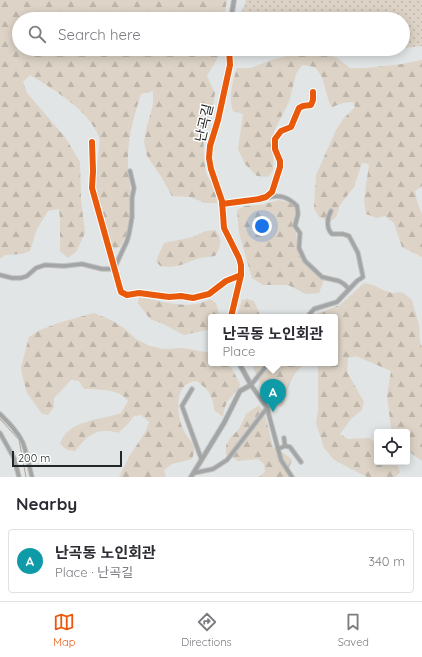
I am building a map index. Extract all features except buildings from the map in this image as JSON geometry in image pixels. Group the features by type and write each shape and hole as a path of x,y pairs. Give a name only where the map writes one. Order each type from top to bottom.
{"street":[{"path":"232,12 234,0"},
{"name":"난곡길","path":"229,56 230,66 218,120 210,146 209,158 222,204 224,228 239,258 241,275 232,314"},
{"path":"266,197 272,192 280,167 280,161 275,150 275,139 281,131 291,127 299,108 311,105 313,100 313,92"},
{"path":"92,142 92,188 120,292 127,295 139,293 169,297 181,296 193,298 209,294 226,281 241,275"},
{"path":"114,268 127,241 132,217 132,198 134,188 130,171"},
{"path":"222,204 266,197 286,197 297,206 298,214 295,226 300,233 299,248 305,261 322,277 339,281 349,289"},
{"path":"310,314 314,309 337,302 357,281 363,277 358,253 349,236 343,234 334,235 330,233 328,223 331,211"},
{"path":"0,275 12,278 21,278 36,268 45,265 64,266 82,264 102,269 114,268"},
{"path":"240,366 266,408 281,460 292,477"},
{"path":"191,477 224,423 240,391 251,385 266,366"},
{"path":"192,389 182,406 202,458"},
{"path":"194,473 213,469 227,460 266,408"},
{"path":"0,414 14,428 20,437 32,477"},
{"path":"0,433 14,458 19,477"},
{"path":"284,438 286,446"},
{"path":"278,449 286,446 290,447 301,462"}],"green space":[{"path":"0,0 227,0 225,12 12,12 12,56 218,56 207,76 215,93 212,111 203,127 206,173 216,192 217,203 205,203 190,197 172,196 147,156 144,142 153,105 153,91 141,94 130,137 128,154 132,208 130,226 120,247 113,249 103,228 97,196 96,176 99,137 94,127 79,109 30,75 23,82 27,93 65,137 80,162 81,199 85,233 76,252 68,258 60,251 59,209 48,211 37,229 30,251 22,254 5,255 0,259"},
{"path":"246,0 422,0 422,46 410,47 410,12 242,12"},
{"path":"286,56 331,56 337,58 350,68 367,68 422,60 422,186 415,191 422,214 422,257 402,247 394,223 385,216 377,218 366,214 364,200 369,164 362,163 354,187 340,205 336,217 330,222 319,217 314,208 316,175 336,130 343,119 355,107 353,102 343,103 332,107 329,102 322,77 315,67 302,65 296,74 289,102 274,131 273,170 268,177 257,176 245,164 238,149 243,114 233,111 231,100 234,78 237,68 251,68"},
{"path":"279,200 296,205 297,243 303,258 308,265 324,280 319,293 306,294 288,285 263,285 252,278 239,233 237,210 245,206 261,205"},
{"path":"215,230 219,237 220,243 219,249 215,256 200,258 172,267 160,266 156,261 164,243 193,237 206,231"},
{"path":"364,283 392,293 402,292 412,300 419,325 420,342 422,347 422,461 410,452 410,429 391,428 387,395 391,371 356,356 348,358 347,372 364,402 362,410 351,419 340,434 348,439 370,438 374,442 374,465 397,465 400,472 396,477 367,477 334,460 324,448 316,423 318,410 318,367 316,366 338,366 338,314 317,314 340,305"},
{"path":"139,297 166,303 185,305 202,303 210,299 216,303 219,314 208,314 208,330 184,335 150,319 138,303"},
{"path":"247,299 254,301 260,314 238,314 242,300"},
{"path":"94,313 111,320 124,328 136,339 150,346 163,349 183,348 208,352 208,366 231,366 240,384 239,388 227,402 223,417 214,410 213,401 205,388 197,381 189,383 180,393 178,408 181,424 194,447 192,459 172,464 164,470 166,477 119,477 129,457 146,431 149,422 141,415 134,416 118,433 104,431 93,434 88,437 75,451 67,450 60,444 64,436 77,425 121,413 128,401 124,397 108,390 84,389 79,381 71,380 54,398 54,407 48,415 42,414 27,393 21,367 29,337 38,331 58,323"},
{"path":"252,366 267,366 274,370 281,366 302,366 291,381 284,404 280,407 268,401"},
{"path":"259,405 265,415 273,447 292,460 287,472 290,477 259,477 265,472 264,464 258,459 238,461 226,454 226,445 239,429 246,414"}],"waterway":[{"path":"0,419 19,440 26,477"}],"cycle path":[{"path":"229,56 230,65 218,120 210,146 209,158 211,169 222,201 224,228 241,265 241,275 232,314"},
{"path":"222,204 259,199 266,197 272,192 280,167 280,161 275,149 275,139 281,131 291,127 299,108 311,105 313,100 313,92"},
{"path":"92,142 92,188 121,292 127,295 139,293 169,297 181,296 193,298 209,294 226,281 241,275"}],"place":[{"name":"난곡동 노인회관","path":"273,412"}]}
